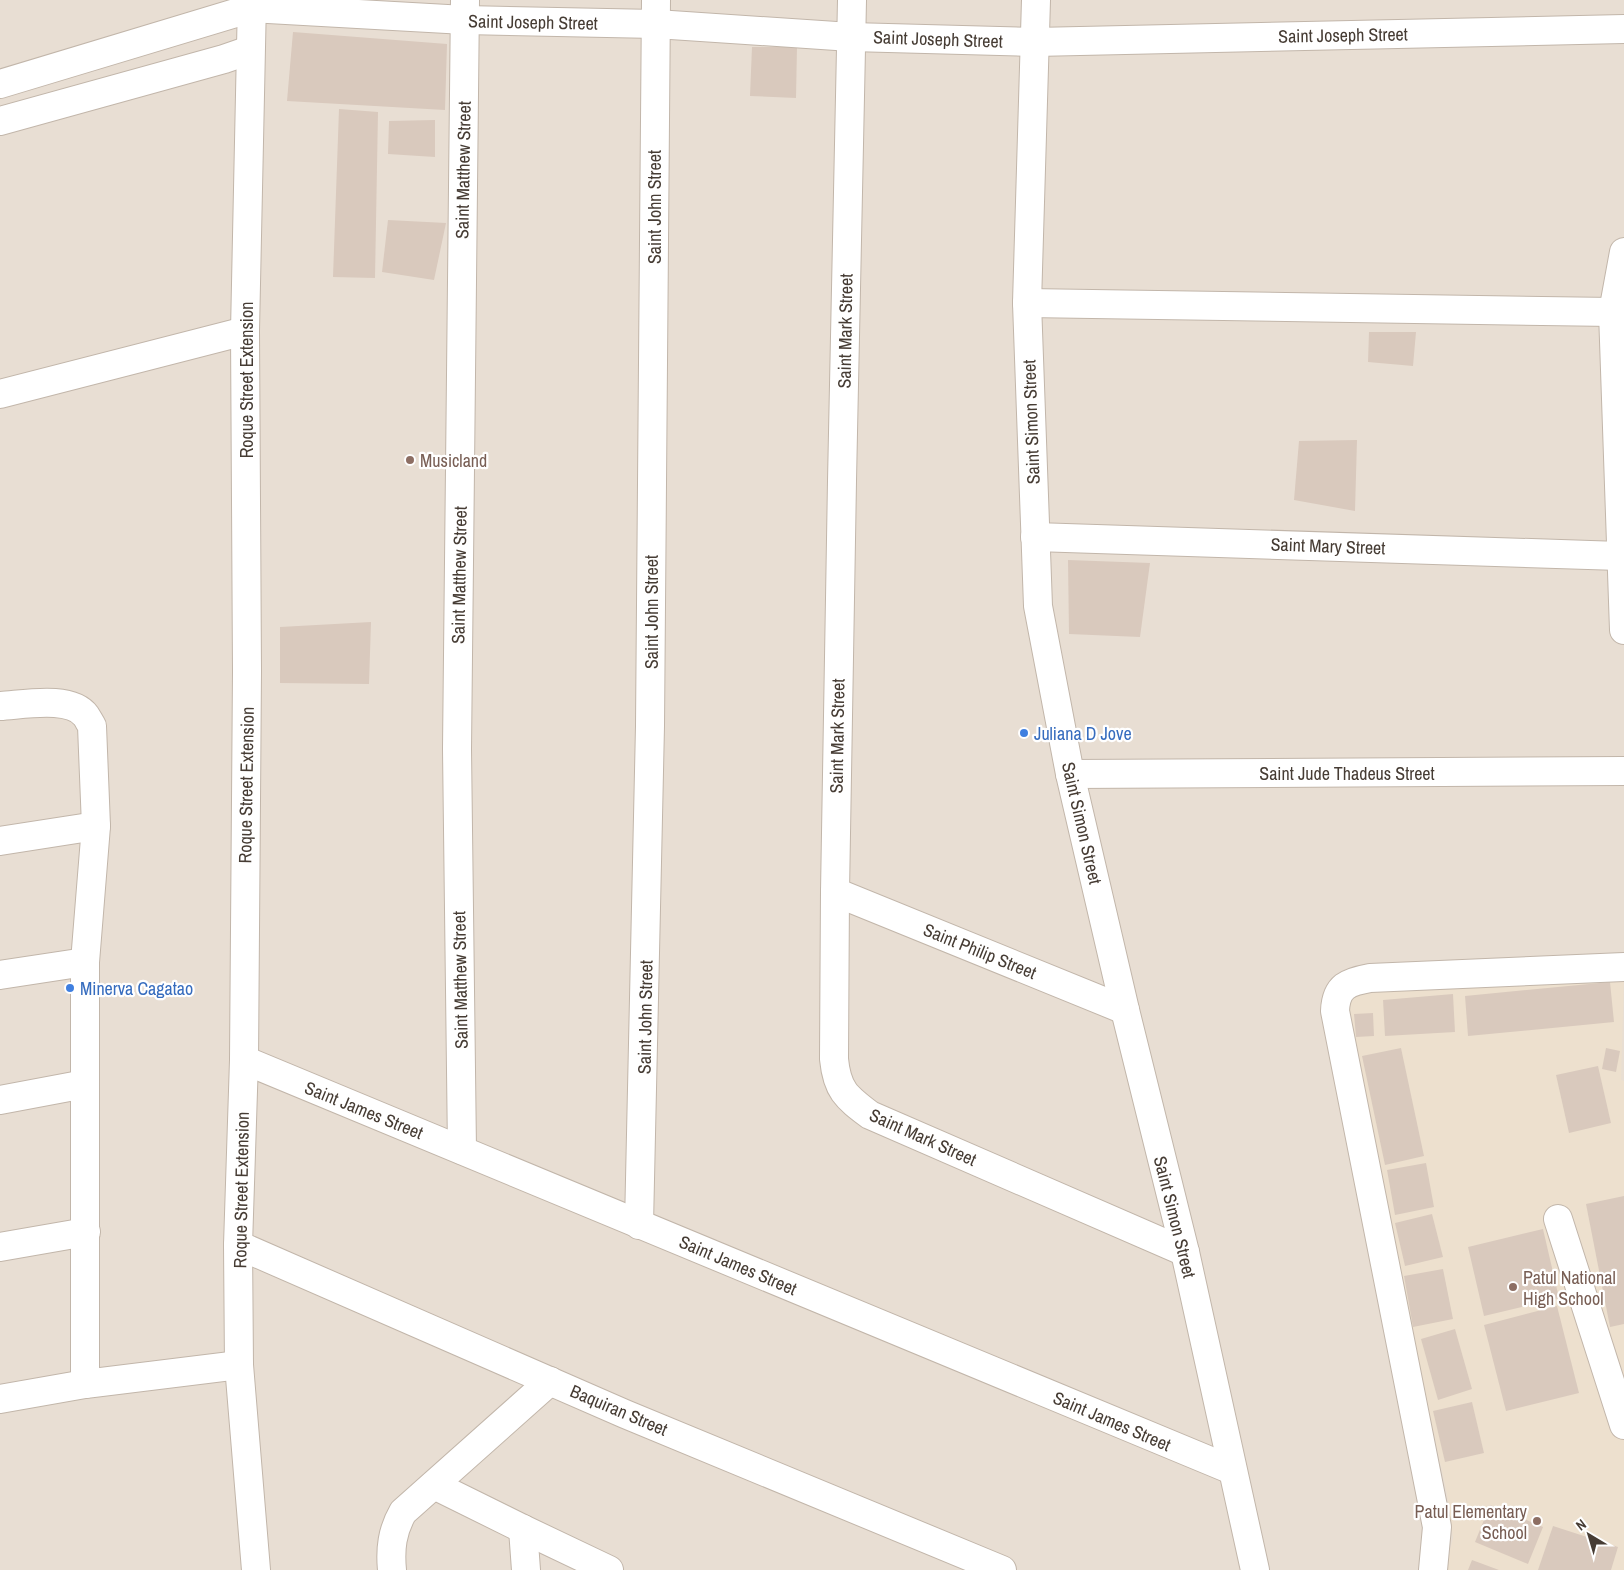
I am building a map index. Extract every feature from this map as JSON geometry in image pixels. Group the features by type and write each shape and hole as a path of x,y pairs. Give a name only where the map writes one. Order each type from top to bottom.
{"street":[{"name":"Saint Mark Street","path":"852,0 835,892 834,1059 836,1077 844,1093 870,1115 1185,1252"},
{"name":"Saint Simon Street","path":"1036,0 1027,303 1038,606 1070,774 1125,1010 1185,1252 1255,1570"},
{"name":"Saint Joseph Street","path":"252,4 465,10 656,12 851,36 1034,42 1624,29"},
{"name":"Roque Street Extension","path":"252,4 245,331 247,671 244,1060 238,1244 239,1365 256,1570"},
{"path":"0,84 252,4"},
{"name":"Saint Matthew Street","path":"462,1150 457,739 465,10"},
{"name":"Saint John Street","path":"639,1224 650,735 656,12"},
{"path":"1,134 250,50"},
{"path":"1624,252 1613,312 1624,630"},
{"path":"1027,303 1613,312"},
{"path":"0,394 245,331"},
{"name":"Saint Mary Street","path":"1035,537 1620,556"},
{"path":"0,706 54,702 75,707 86,715 92,726 96,826 85,962 85,1384"},
{"name":"Saint Jude Thadeus Street","path":"1070,774 1624,771"},
{"path":"0,841 96,826"},
{"name":"Saint Philip Street","path":"835,892 1125,1010"},
{"path":"0,975 85,962"},
{"path":"1433,1570 1437,1527 1436,1517 1337,1020 1336,998 1340,990 1348,984 1370,978 1624,967"},
{"name":"Saint James Street","path":"244,1060 1232,1470"},
{"path":"0,1100 86,1084"},
{"path":"1558,1219 1624,1425"},
{"path":"0,1247 86,1232"},
{"name":"Baquiran Street","path":"238,1244 550,1381 1002,1570"},
{"path":"0,1399 85,1384 239,1365"},
{"path":"392,1570 392,1541 396,1525 403,1512 550,1381"},
{"path":"434,1485 609,1570"},
{"path":"523,1529 526,1570"}],"shaded area":[{"path":"0,0 1624,0 1624,1570 0,1570"},
{"name":"Patul National High School","path":"1624,975 1621,1080 1624,1081 1624,1570 1445,1570 1453,1538 1447,1494 1348,1042 1345,1004 1361,990"}],"building":[{"path":"293,32 447,44 445,110 287,101"},
{"path":"752,47 797,47 796,98 750,96"},
{"path":"339,109 378,112 375,278 333,277"},
{"path":"435,120 435,157 388,154 389,121"},
{"path":"388,220 446,223 434,280 382,272"},
{"path":"1369,332 1416,332 1413,366 1368,362"},
{"path":"1357,440 1355,511 1294,500 1299,441"},
{"path":"1068,560 1150,563 1140,637 1069,634"},
{"path":"371,622 369,684 280,683 280,627"},
{"path":"1610,982 1614,1022 1468,1036 1465,996"},
{"path":"1453,994 1455,1032 1385,1036 1383,1000"},
{"path":"1373,1013 1374,1036 1356,1037 1354,1014"},
{"path":"1401,1048 1424,1156 1385,1165 1362,1056"},
{"path":"1606,1048 1620,1051 1616,1072 1602,1069"},
{"path":"1598,1066 1611,1123 1569,1133 1556,1075"},
{"path":"1426,1163 1434,1207 1395,1215 1387,1170"},
{"path":"1624,1196 1624,1324 1610,1327 1586,1204"},
{"path":"1432,1214 1443,1257 1405,1266 1395,1223"},
{"path":"1543,1229 1559,1298 1484,1316 1468,1247"},
{"path":"1443,1269 1453,1319 1413,1327 1404,1276"},
{"path":"1557,1306 1579,1393 1506,1411 1484,1325"},
{"path":"1455,1329 1472,1389 1438,1400 1421,1339"},
{"path":"1472,1402 1484,1453 1445,1462 1433,1411"},
{"path":"1490,1505 1543,1527 1528,1564 1475,1542"},
{"path":"1553,1526 1618,1547 1611,1570 1538,1570"},
{"path":"1472,1560 1499,1570 1468,1570"}],"place":[{"name":"Musicland","path":"410,460"},
{"name":"Juliana D Jove","path":"1024,733"},
{"name":"Minerva Cagatao","path":"70,988"},
{"name":"Patul National High School","path":"1513,1287"},
{"name":"Patul Elementary School","path":"1537,1521"}]}
